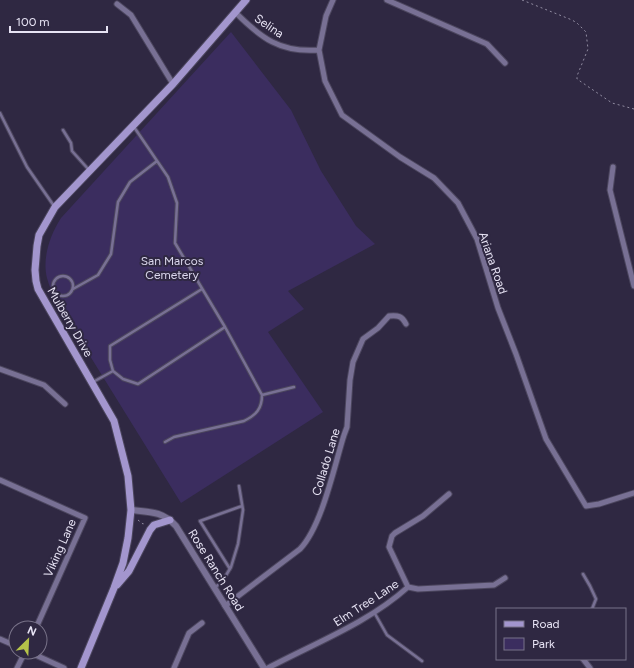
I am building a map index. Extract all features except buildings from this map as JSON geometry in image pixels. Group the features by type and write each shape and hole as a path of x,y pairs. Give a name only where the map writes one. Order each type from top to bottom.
{"main road":[{"name":"Mulberry Drive","path":"81,668 123,563 128,538 130,510 128,476 114,421 38,289 36,282 39,236 54,207 173,84 246,0"},
{"path":"114,588 129,571 154,525 170,520"}],"street":[{"name":"Ariana Road","path":"332,0 326,16 319,50 325,82 342,115 400,157 434,178 458,203 477,239 498,308 546,439 586,506 599,504 634,493"},
{"path":"387,0 487,44 505,63"},
{"path":"117,4 131,15 173,84"},
{"name":"Selina","path":"235,12 262,36 278,45 302,51 319,50"},
{"path":"614,167 610,190 634,286"},
{"name":"Collado Lane","path":"225,606 300,550 307,542 323,505 344,435 348,427 350,380 353,362 363,339 378,328 389,316 397,315 403,319 406,324"},
{"path":"0,369 44,385 65,404"},
{"name":"Viking Lane","path":"0,480 85,518 40,620"},
{"path":"408,587 389,547 392,536 395,532 423,516 449,494"},
{"name":"Rose Ranch Road","path":"130,510 154,512 163,515 176,526 264,668"},
{"name":"Elm Tree Lane","path":"268,668 310,646 343,632 399,595 408,587 418,589 494,585 505,578"},
{"path":"174,668 189,633 202,623"},
{"path":"46,660 64,668"},
{"path":"584,660 590,668"}],"lane":[{"path":"0,113 27,167 54,207"},
{"path":"132,126 168,177 177,203 175,243 225,327 262,395 260,410 244,421 174,437 165,442"},
{"path":"63,130 71,144 72,151 89,170"},
{"path":"73,289 72,282 65,276 56,279 53,284 54,290 60,296 69,294 73,289 98,274 111,254 118,202 130,182 157,161"},
{"path":"202,289 110,346 110,360 113,371 123,379 138,384 225,327"},
{"path":"92,382 113,371"},
{"path":"262,395 294,387"},
{"path":"214,588 222,582 230,569 239,536 243,510 239,486"},
{"path":"230,569 200,521 242,506"},
{"path":"583,574 596,599 592,608"},
{"path":"374,611 386,635 422,661"}],"path":[{"path":"522,0 577,23 586,32 588,49 577,79 612,103 634,109"},
{"path":"138,520 143,524 148,522"}],"green space":[{"name":"San Marcos Cemetery","path":"231,32 291,110 321,171 356,226 375,244 288,291 304,309 268,332 323,412 181,503 56,301 47,278 46,255 50,239 61,218"}]}
